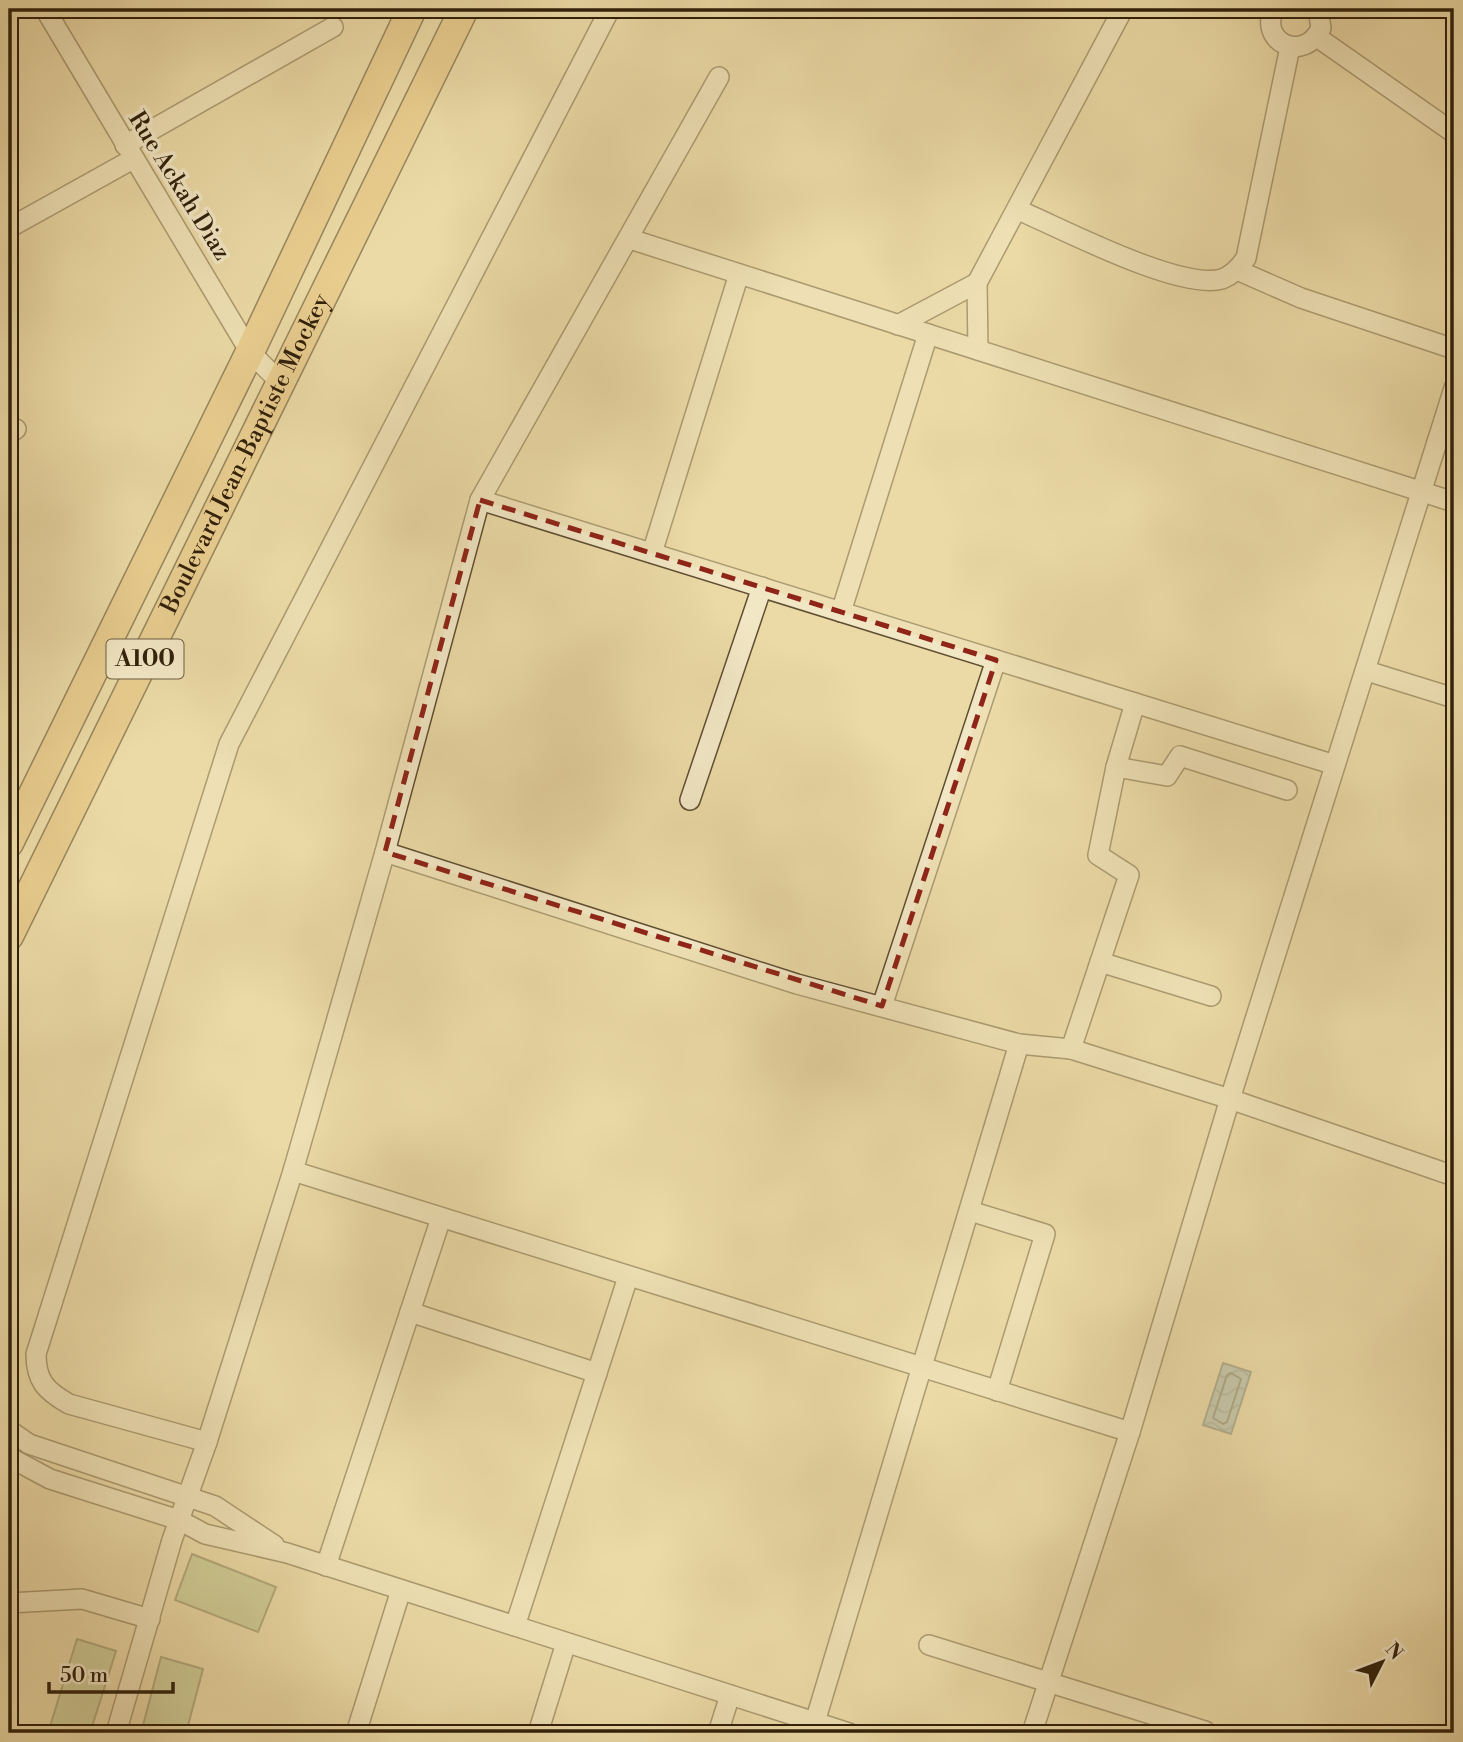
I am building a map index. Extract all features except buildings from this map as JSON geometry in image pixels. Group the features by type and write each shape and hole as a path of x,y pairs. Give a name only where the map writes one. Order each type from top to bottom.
{"highway":[{"name":"Boulevard Jean-Baptiste Mockey","path":"9,843 250,352 412,9"},
{"name":"Boulevard Jean-Baptiste Mockey","path":"9,936 464,9"}],"street":[{"name":"Rue Ackah Diaz","path":"45,9 250,352 280,382"},
{"path":"207,1442 69,1404 48,1392 36,1373 36,1354 229,744 610,9"},
{"path":"978,350 977,284 1123,9"},
{"path":"1274,9 1271,26 1274,35 1290,47 1300,47 1317,37 1321,28 1318,9"},
{"path":"9,228 333,27"},
{"path":"1317,37 1454,134"},
{"path":"1018,210 1184,279 1221,279 1237,270 1246,258 1290,47"},
{"path":"116,1733 179,1520 207,1442 293,1171 386,852 480,500 719,77"},
{"path":"1429,114 1454,115"},
{"path":"629,239 1454,502"},
{"path":"1237,270 1301,298 1454,349"},
{"path":"652,553 739,274"},
{"path":"898,325 977,284"},
{"path":"841,612 928,334"},
{"path":"1032,1733 1130,1432 1230,1099 1454,388"},
{"path":"480,500 1335,765"},
{"path":"690,800 762,587"},
{"path":"882,1006 996,660"},
{"path":"1367,671 1454,698"},
{"path":"1071,1049 1129,875 1098,855 1116,767 1135,703"},
{"path":"1116,767 1167,776 1180,756 1287,790"},
{"path":"386,852 797,984 1019,1044 1071,1049 1230,1099 1454,1176"},
{"path":"1100,961 1211,996"},
{"path":"815,1722 1019,1044"},
{"path":"293,1171 1130,1432"},
{"path":"970,1211 1045,1234 997,1391"},
{"path":"326,1566 441,1218"},
{"path":"515,1626 628,1277"},
{"path":"410,1312 597,1373"},
{"path":"9,1430 29,1444 215,1506 287,1553"},
{"path":"9,1457 50,1479 179,1520 205,1534 287,1553 849,1733"},
{"path":"205,1534 215,1506"},
{"path":"356,1733 401,1590"},
{"path":"9,1603 82,1599 150,1619"},
{"path":"538,1733 566,1643"},
{"path":"929,1646 1205,1731"},
{"path":"718,1733 730,1695"}],"highlighted area":[{"path":"480,500 996,660 882,1006 385,852"}],"green space":[{"path":"192,1554 276,1587 258,1632 175,1600"},
{"path":"77,1639 116,1651 90,1733 48,1733"},
{"path":"161,1657 203,1669 186,1733 141,1733"}],"water":[{"path":"1223,1363 1251,1372 1231,1434 1203,1425"}]}
